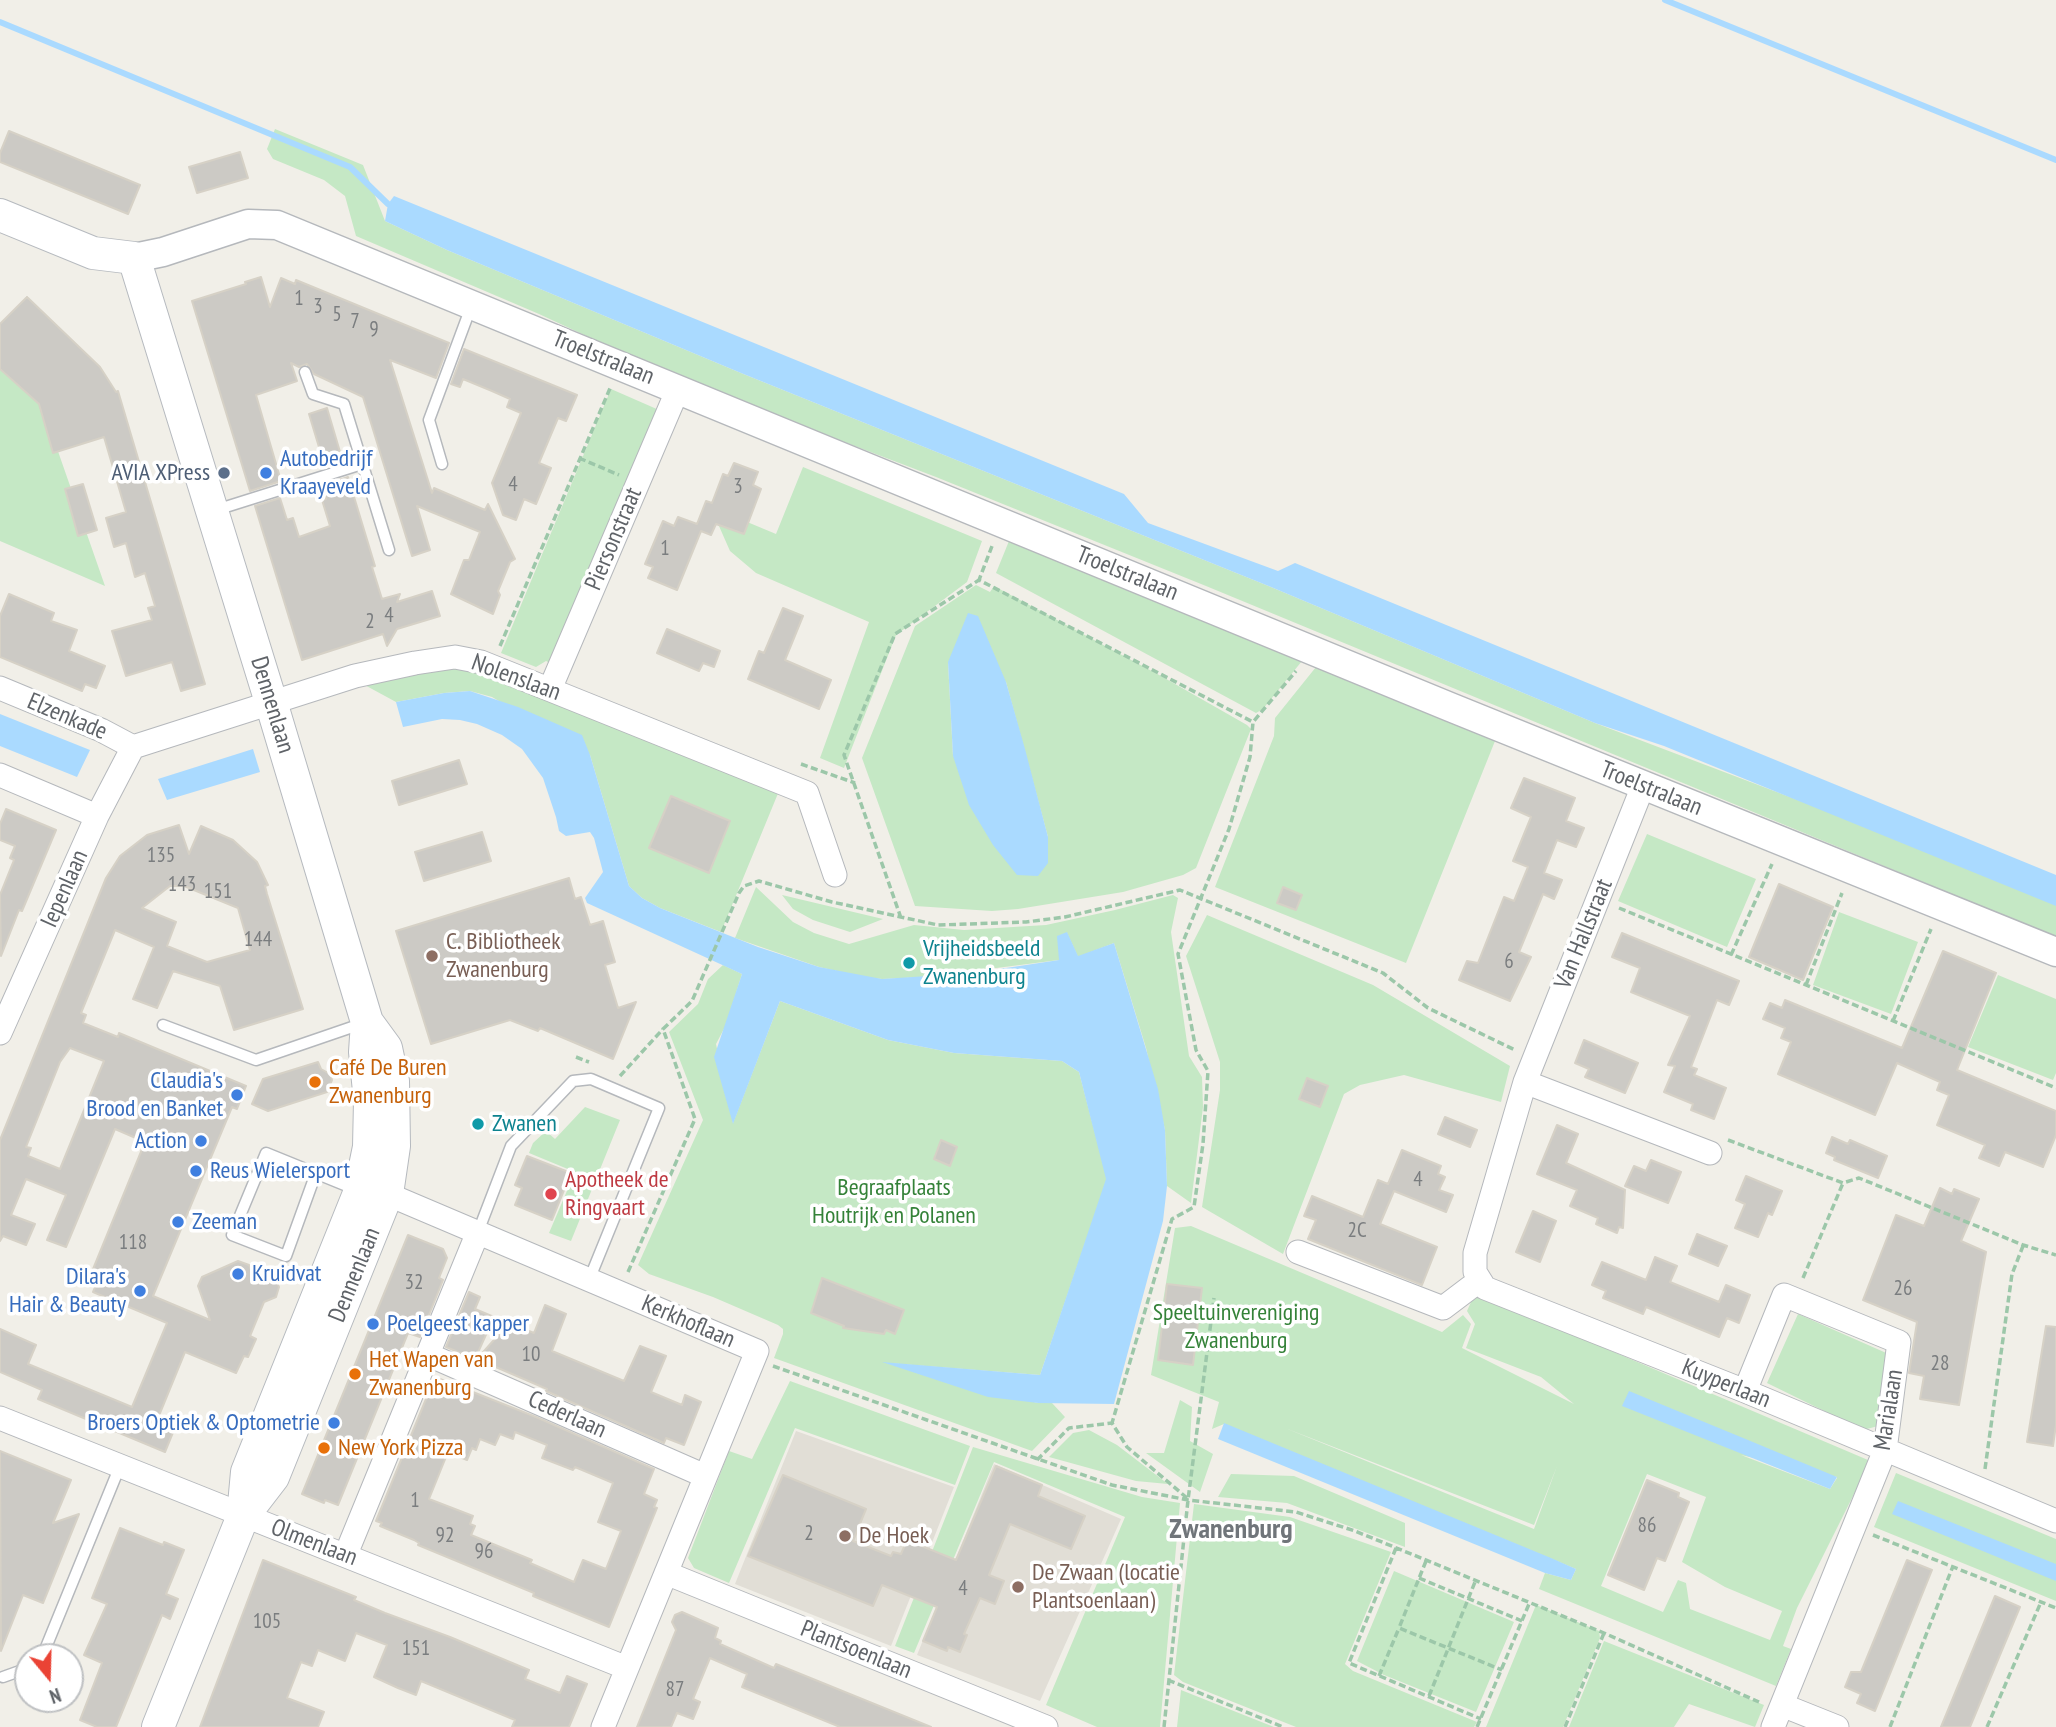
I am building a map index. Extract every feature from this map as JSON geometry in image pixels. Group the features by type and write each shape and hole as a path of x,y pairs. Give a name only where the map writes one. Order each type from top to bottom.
{"main road":[{"path":"0,215 93,253 134,258"},
{"name":"Dennenlaan","path":"134,258 367,1022 365,1052 370,1101 369,1147 373,1193 247,1472 243,1516 158,1727"}],"street":[{"name":"Troelstralaan","path":"134,258 163,252 248,224 277,225 1643,786 2056,952"},
{"name":"Piersonstraat","path":"550,689 678,389"},
{"name":"Nolenslaan","path":"133,747 355,676 454,657 492,666 807,793 835,875"},
{"name":"Elzenkade","path":"0,688 101,730 133,747"},
{"name":"Iepenlaan","path":"0,1033 97,816 133,747"},
{"path":"0,775 97,816"},
{"name":"Van Hallstraat","path":"1478,1276 1475,1253 1525,1082 1643,786"},
{"path":"1525,1082 1710,1153"},
{"name":"Kerkhoflaan","path":"373,1193 478,1232 757,1351 603,1727"},
{"path":"346,1554 478,1232"},
{"path":"1298,1252 1443,1308 1478,1276"},
{"name":"Kuyperlaan","path":"1478,1276 1485,1288 1745,1391 2056,1521"},
{"path":"1745,1391 1784,1295 1795,1300"},
{"name":"Marialaan","path":"1778,1714 1885,1450 1899,1342 1795,1300"},
{"name":"Cederlaan","path":"429,1354 705,1476"},
{"name":"Olmenlaan","path":"0,1418 627,1668"},
{"name":"Plantsoenlaan","path":"666,1573 1046,1727"},
{"path":"1778,1714 1837,1727"}],"lane":[{"path":"442,464 429,420 472,304"},
{"path":"305,372 313,394 344,404 389,550"},
{"path":"213,510 362,464"},
{"path":"163,1025 256,1060 367,1022"},
{"path":"478,1232 512,1146 573,1081 591,1079 659,1108 589,1280"},
{"path":"316,1173 286,1256 232,1235 266,1153 373,1193"},
{"path":"48,1643 120,1466"},
{"path":"3,1677 14,1673"}],"path":[{"path":"492,666 620,365"},
{"path":"579,458 638,483"},
{"path":"901,918 844,755 895,634 979,580 1001,522"},
{"path":"979,580 1253,722"},
{"path":"1188,1500 1127,1447 1112,1423 1172,1219 1194,1207 1203,1144 1208,1071 1196,1050 1178,954 1229,829 1250,757 1253,722 1313,651"},
{"path":"1731,954 1782,842"},
{"path":"1806,985 1851,869"},
{"path":"707,968 744,886 759,881 832,902 938,925 1026,922 1091,912 1180,890 1383,973 1428,1008 1534,1059"},
{"path":"1598,899 2056,1088"},
{"path":"1894,1021 1941,905"},
{"path":"610,1087 663,1029"},
{"path":"1710,1153 1727,1139 1843,1183 1859,1178 2023,1245 2056,1255"},
{"path":"1795,1300 1843,1183"},
{"path":"1983,1492 1985,1460 2012,1274 2023,1245"},
{"path":"1164,1727 1213,1298"},
{"path":"754,1359 1112,1485 1188,1500 1296,1512 1355,1531 1604,1633 1778,1714"},
{"path":"1037,1460 1069,1428 1112,1423"},
{"path":"1854,1528 2056,1608"},
{"path":"1396,1548 1349,1664 1481,1718"},
{"path":"1379,1675 1426,1561"},
{"path":"1890,1727 1953,1566"},
{"path":"1419,1578 1522,1620"},
{"path":"1429,1696 1475,1582"},
{"path":"1987,1727 2041,1602"},
{"path":"1477,1727 1529,1604"},
{"path":"1399,1628 1503,1670"},
{"path":"1565,1727 1604,1633"},
{"path":"1168,1680 1283,1727"}],"shaded area":[{"name":"De Hoek","path":"796,1431 954,1487 891,1646 735,1584"},
{"name":"De Zwaan (locatie Plantsoenlaan)","path":"994,1464 1121,1519 1040,1701 917,1655"}],"green space":[{"path":"275,129 363,165 385,221 447,250 741,373 1271,587 1595,723 2056,898 2056,937 1206,586 936,477 679,379 539,314 356,236 345,196 324,180 273,159 267,149"},
{"path":"0,354 38,394 105,586 0,541"},
{"path":"611,389 659,410 552,664 546,661 536,667 501,653"},
{"path":"803,467 982,541 967,582 896,635 844,768 820,758 869,622 756,573 730,551 715,517 716,509 776,534"},
{"path":"1009,541 1302,661 1263,709 1256,713 996,573"},
{"path":"976,585 990,592 994,586 1247,725 1251,729 1196,868 1183,875 1123,892 1018,909 992,911 915,906 862,758 915,626","holes":["948,662 1006,682 1048,837 953,756"]},
{"path":"464,666 779,791 721,932 660,908 642,898 629,886 590,755 492,697 470,691 396,702 361,683"},
{"path":"1316,667 1495,741 1406,963 1215,887 1274,736 1275,718"},
{"path":"1647,834 1756,879 1727,947 1618,901"},
{"path":"756,887 793,922 814,933 849,944 914,925 964,930 1046,925 1173,895 1178,898 1171,932 1189,1056 1202,1077 1203,1107 1191,1203 1167,1186 1165,1130 1146,1048 1114,943 1078,957 1067,933 1059,960 926,977 863,977 819,967 735,938"},
{"path":"782,895 883,919 850,932 813,920 793,909"},
{"path":"1839,912 1918,942 1891,1014 1813,985"},
{"path":"1207,915 1373,985 1510,1066 1501,1102 1404,1075 1360,1085 1344,1094 1283,1254 1202,1207 1220,1090 1220,1062 1186,956"},
{"name":"Begraafplaats Houtrijk en Polanen","path":"723,965 742,974 726,1025 716,1044 733,1123 780,1001 888,1040 954,1053 1062,1061 1079,1072 1107,1179 1040,1375 887,1363 935,1378 1038,1403 1052,1403 1065,1417 1032,1451 774,1358 783,1334 783,1329 778,1325 713,1297 649,1274 638,1265 703,1120 669,1032 698,1004 708,979"},
{"path":"1998,975 2056,999 2056,1073 2053,1080 1968,1047"},
{"path":"585,1107 620,1120 571,1241 549,1233 575,1172 529,1153 533,1143 546,1131 555,1139"},
{"name":"Speeltuinvereniging Zwanenburg","path":"1191,1226 1442,1332 1463,1315 1471,1324 1462,1348 1574,1404 1541,1377 1466,1348 1475,1324 1467,1311 1475,1293 1868,1460 1856,1490 1797,1608 1783,1646 1791,1649 1776,1686 1539,1589 1545,1573 1571,1580 1576,1569 1224,1424 1212,1429 1219,1402 1151,1375 1175,1228","holes":["1285,1428 1534,1525 1557,1466 1534,1529","1741,1455 1837,1477 1837,1478 1830,1489","1647,1474 1706,1497 1682,1562 1725,1587 1782,1611 1770,1640 1690,1609 1686,1583 1678,1580 1663,1612 1601,1586"]},
{"path":"1798,1314 1893,1356 1878,1426 1863,1430 1767,1383"},
{"path":"790,1381 970,1446 955,1485 795,1428 729,1583 694,1568 688,1558 729,1451 752,1459"},
{"path":"1180,1400 1192,1407 1190,1441 1213,1454 1200,1492 1146,1453 1164,1453"},
{"path":"1089,1430 1117,1445 1168,1484 1136,1481 1049,1457 1073,1433"},
{"path":"973,1447 1142,1497 1180,1503 1160,1727 1097,1727 1046,1705 1125,1517 994,1462 914,1653 895,1646"},
{"path":"1896,1473 2056,1539 2056,1601 1874,1527"},
{"path":"1231,1474 1294,1476 1405,1523 1405,1547 1287,1503 1218,1497"},
{"path":"1194,1504 1290,1517 1391,1552 1345,1664 1353,1671 1477,1722 1474,1727 1296,1727 1183,1682 1174,1675"},
{"path":"1394,1571 1514,1622 1476,1712 1384,1675 1357,1661"},
{"path":"1536,1605 1599,1631 1600,1638 1563,1727 1486,1727"},
{"path":"1604,1641 1764,1705 1755,1727 1689,1704 1674,1727 1569,1727"},
{"path":"1181,1690 1274,1727 1177,1727"}],"water":[{"path":"394,196 1124,494 1148,523 1278,571 1295,563 2056,875 2056,906 1664,746 1595,723 1271,587 741,373 447,250 385,221 388,204"},
{"path":"968,613 978,616 1006,682 1025,749 1048,837 1048,863 1038,876 1017,875 993,845 969,805 953,756 948,662"},
{"path":"470,691 518,707 582,735 629,886 642,898 660,908 758,947 819,967 882,979 973,973 1059,960 1057,936 1067,932 1078,956 1114,943 1158,1089 1165,1130 1167,1186 1163,1221 1114,1404 1038,1403 988,1397 882,1362 1040,1375 1106,1179 1079,1072 1062,1061 954,1053 888,1040 780,1001 733,1124 714,1057 742,974 587,903 585,898 603,872 594,838 590,832 566,836 559,831 543,778 522,749 502,735 460,720 442,719 403,727 396,702"},
{"path":"0,714 90,750 77,777 0,746"},
{"path":"253,749 260,772 167,800 158,779"},
{"path":"1629,1391 1837,1477 1830,1489 1622,1406"},
{"path":"1224,1423 1576,1569 1571,1580 1545,1573 1218,1439"},
{"path":"1898,1501 2056,1564 2056,1581 1892,1514"}],"building":[{"path":"9,131 140,185 128,214 0,162 0,153"},
{"path":"240,152 248,178 197,193 189,167"},
{"path":"261,277 270,307 281,278 295,284 296,280 449,343 436,378 390,360 432,493 434,488 485,510 488,504 515,559 510,562 498,591 500,595 493,614 451,594 464,560 469,560 480,532 417,506 430,550 412,556 363,397 314,374 307,364 299,367 291,363 297,381 256,395 281,481 250,491 192,301"},
{"path":"27,297 100,367 116,392 118,391 205,684 181,691 172,662 126,676 112,631 152,620 148,608 155,606 145,573 135,577 126,543 114,547 106,518 126,512 104,437 53,453 39,404 0,369 0,324"},
{"path":"464,349 577,395 566,421 558,418 539,463 551,468 536,504 524,499 516,520 503,515 492,483 521,413 507,407 510,399 492,391 463,379 460,387 451,384"},
{"path":"327,408 343,462 325,467 309,414"},
{"path":"734,463 758,472 753,485 761,489 744,534 716,524 711,535 701,531 677,590 648,578 653,567 645,564 663,521 674,526 678,517 697,524 706,501 712,503 723,474 728,476"},
{"path":"348,477 375,566 372,567 382,599 400,594 397,602 432,591 440,616 397,629 387,646 383,634 302,660 255,506 280,498 287,520 293,518 299,537 330,526 322,500 326,499 322,486"},
{"path":"83,484 97,530 78,536 65,489"},
{"path":"9,594 54,613 51,621 77,630 69,651 105,666 96,688 85,684 82,691 0,657 0,616"},
{"path":"783,608 803,616 785,660 831,680 819,709 748,679 759,651 764,653"},
{"path":"667,629 720,651 714,667 703,663 699,671 657,653"},
{"path":"459,760 467,784 399,805 392,781"},
{"path":"1524,778 1575,798 1566,821 1584,828 1576,847 1557,840 1544,873 1562,880 1554,899 1543,894 1519,952 1531,957 1510,1001 1459,980 1467,961 1478,963 1504,897 1514,901 1528,867 1513,861 1531,817 1511,808"},
{"path":"671,796 730,821 709,873 649,848"},
{"path":"6,809 56,830 1,956 0,895 14,860 10,858 15,846 0,840 0,824"},
{"path":"179,825 189,854 201,826 233,840 257,862 268,885 265,886 267,894 303,1009 234,1030 220,986 173,971 157,1008 133,999 154,947 115,930 81,1013 86,1015 83,1023 118,1037 119,1033 246,1086 237,1109 232,1107 153,1296 210,1320 198,1286 202,1277 238,1261 249,1265 254,1276 265,1272 275,1277 279,1287 276,1297 264,1302 250,1336 256,1339 248,1357 244,1356 236,1373 185,1352 158,1418 176,1425 165,1452 38,1399 42,1390 0,1372 0,1329 36,1345 28,1364 132,1407 167,1323 93,1292 99,1278 91,1274 145,1142 115,1129 66,1247 47,1240 66,1195 26,1179 11,1215 35,1224 26,1245 3,1236 0,1241 0,1140 106,878 120,856 147,835","holes":["170,886 184,886 238,908 250,950 207,962 167,946 176,922 142,908","70,1048 104,1061 60,1169 28,1156 31,1148 26,1147 60,1062"]},
{"path":"482,832 491,861 424,881 415,852"},
{"path":"569,878 575,899 581,897 590,925 603,921 615,962 605,965 618,1008 636,1002 613,1059 540,1028 538,1031 510,1020 431,1044 396,931"},
{"path":"1779,884 1833,907 1803,980 1749,957"},
{"path":"1283,887 1302,895 1296,910 1277,903"},
{"path":"1622,933 1739,981 1729,1005 1717,1000 1691,1067 1697,1069 1694,1075 1726,1088 1714,1119 1691,1110 1693,1104 1664,1092 1675,1066 1668,1065 1690,1016 1631,992 1640,968 1612,957"},
{"path":"1943,951 1996,973 1957,1070 2056,1111 2056,1135 2043,1167 2005,1152 1999,1166 1979,1158 1985,1145 1937,1125 1949,1095 1937,1090 1940,1082 1897,1063 1875,1115 1778,1074 1791,1042 1781,1038 1785,1028 1763,1019 1770,1003 1782,1008 1785,1000 1902,1048"},
{"path":"1584,1040 1638,1063 1625,1093 1585,1077 1589,1069 1575,1063"},
{"path":"318,1062 321,1069 330,1074 332,1080 327,1092 268,1111 252,1104 263,1079"},
{"path":"1307,1078 1328,1086 1320,1107 1299,1099"},
{"path":"1445,1117 1477,1130 1470,1147 1438,1134"},
{"path":"1557,1125 1578,1134 1566,1163 1625,1190 1623,1228 1619,1227 1617,1233 1596,1224 1598,1218 1570,1206 1577,1190 1537,1174"},
{"path":"1832,1137 1848,1144 1850,1140 1887,1156 1878,1178 1834,1160 1835,1157 1826,1153"},
{"path":"941,1140 957,1147 950,1166 934,1159"},
{"path":"1402,1150 1441,1166 1438,1174 1445,1177 1439,1190 1453,1195 1446,1212 1394,1191 1380,1224 1437,1247 1422,1285 1308,1239 1316,1220 1304,1216 1312,1196 1363,1217 1378,1180 1388,1184"},
{"path":"527,1156 571,1173 552,1220 515,1205 522,1188 515,1185"},
{"path":"1651,1160 1681,1172 1668,1203 1625,1186 1634,1166 1646,1171"},
{"path":"1746,1176 1782,1191 1772,1215 1768,1213 1758,1237 1735,1228 1745,1204 1736,1200"},
{"path":"1940,1188 1952,1194 1954,1189 1979,1199 1961,1241 1986,1252 1959,1405 1920,1399 1924,1376 1909,1373 1917,1322 1863,1300 1896,1215 1924,1226"},
{"path":"1533,1211 1556,1221 1540,1262 1516,1252"},
{"path":"1697,1234 1727,1246 1718,1266 1689,1254"},
{"path":"408,1235 443,1249 447,1258 439,1278 443,1280 420,1337 408,1333 338,1505 325,1500 324,1503 302,1494"},
{"path":"1655,1257 1677,1266 1670,1282 1719,1302 1726,1285 1750,1295 1739,1323 1727,1318 1719,1337 1646,1307 1643,1314 1603,1298 1606,1291 1592,1285 1602,1262 1646,1280"},
{"path":"822,1278 904,1310 895,1334 886,1330 884,1334 843,1328 844,1326 811,1313"},
{"path":"1167,1284 1202,1288 1193,1365 1158,1360"},
{"path":"469,1292 480,1297 475,1309 494,1317 475,1359 446,1347"},
{"path":"545,1305 566,1314 552,1351 624,1381 640,1346 666,1356 651,1392 682,1405 685,1395 701,1402 684,1445 666,1438 664,1443 477,1359 509,1323 534,1333"},
{"path":"2046,1326 2056,1327 2056,1425 2053,1446 2027,1442"},
{"path":"435,1377 536,1417 654,1469 644,1494 657,1500 654,1507 657,1508 609,1627 418,1545 414,1540 380,1526 382,1523 376,1521","holes":["515,1432 547,1445 542,1458 573,1470 575,1467 613,1483 598,1522 621,1531 606,1569 583,1560 574,1582 530,1563 532,1560 471,1535 475,1526 470,1524 473,1516 429,1499 448,1452 467,1460 472,1448 476,1450 480,1439 495,1445 500,1434 513,1439"]},
{"path":"0,1451 71,1480 53,1523 79,1514 43,1603 23,1595 1,1651"},
{"path":"996,1466 1042,1485 1038,1496 1085,1516 1071,1549 1010,1524 989,1575 1004,1581 995,1604 980,1598 964,1634 967,1635 960,1652 948,1647 947,1651 923,1641 937,1607 882,1585 873,1606 748,1556 783,1475 866,1509 853,1541 891,1556 893,1552 901,1554 907,1540 956,1560"},
{"path":"1647,1480 1679,1493 1678,1497 1689,1502 1665,1561 1657,1558 1644,1590 1608,1575"},
{"path":"120,1528 184,1550 166,1594 178,1599 170,1619 162,1615 116,1727 97,1727 80,1720 102,1663 84,1655 107,1604 92,1598"},
{"path":"263,1560 356,1597 354,1600 385,1613 529,1670 525,1679 560,1693 567,1676 587,1684 569,1727 512,1727 515,1720 421,1681 416,1695 398,1688 374,1677 387,1645 356,1633 345,1661 318,1650 312,1666 301,1662 287,1698 324,1712 318,1727 200,1727"},
{"path":"1907,1560 1932,1570 1875,1711 1857,1703 1861,1694 1845,1687 1851,1672 1861,1672"},
{"path":"1995,1596 2020,1607 1970,1727 1941,1727"},
{"path":"682,1612 718,1628 715,1638 721,1641 720,1644 774,1668 776,1664 931,1727 840,1727 742,1687 747,1674 710,1658 693,1699 700,1702 693,1719 677,1713 671,1727 637,1727 676,1630 672,1622 675,1615"}],"waterway":[{"path":"1665,0 2056,160"},
{"path":"0,22 350,167 388,204"}],"place":[{"name":"AVIA XPress","path":"224,473"},
{"name":"Autobedrijf Kraayeveld","path":"266,473"},
{"name":"C. Bibliotheek Zwanenburg","path":"432,956"},
{"name":"Vrijheidsbeeld Zwanenburg","path":"909,963"},
{"name":"Café De Buren Zwanenburg","path":"315,1082"},
{"name":"Claudia's Brood en Banket","path":"237,1095"},
{"name":"Zwanen","path":"478,1124"},
{"name":"Action","path":"201,1141"},
{"name":"Reus Wielersport","path":"196,1171"},
{"name":"Apotheek de Ringvaart","path":"551,1194"},
{"name":"Zeeman","path":"178,1222"},
{"name":"Kruidvat","path":"238,1274"},
{"name":"Dilara's Hair & Beauty","path":"140,1291"},
{"name":"Poelgeest kapper","path":"373,1324"},
{"name":"Het Wapen van Zwanenburg","path":"355,1374"},
{"name":"Broers Optiek & Optometrie","path":"334,1423"},
{"name":"New York Pizza","path":"324,1448"},
{"name":"De Hoek","path":"845,1536"},
{"name":"De Zwaan (locatie Plantsoenlaan)","path":"1018,1587"}],"district":[{"name":"Zwanenburg","path":"1231,1530"}]}
